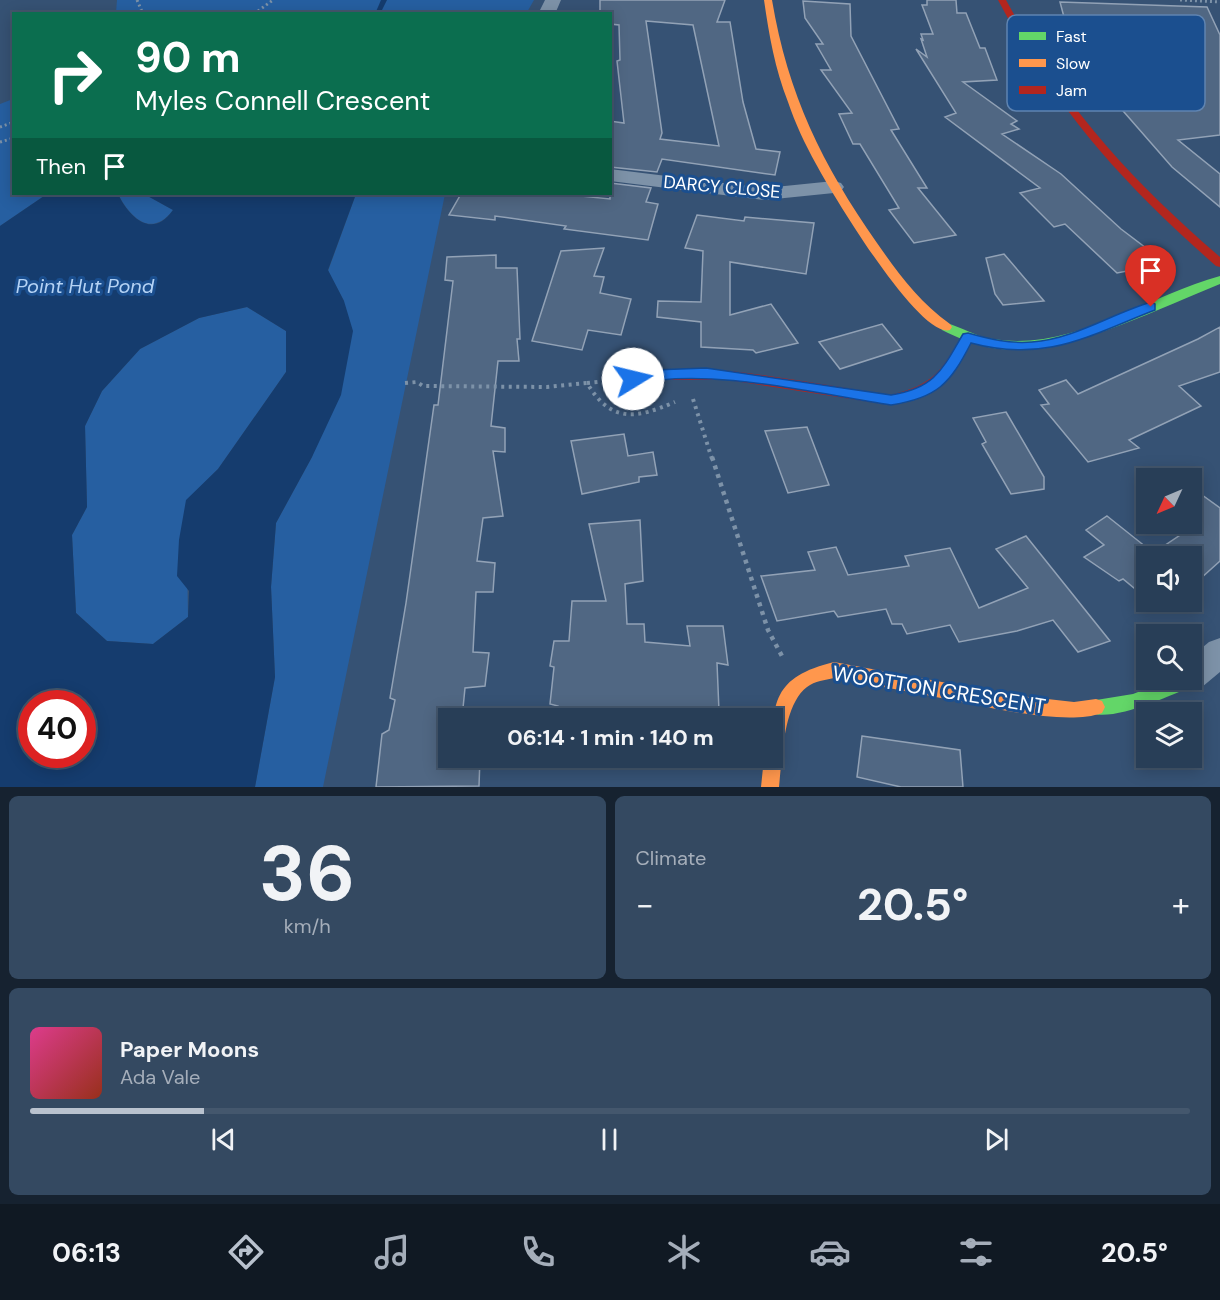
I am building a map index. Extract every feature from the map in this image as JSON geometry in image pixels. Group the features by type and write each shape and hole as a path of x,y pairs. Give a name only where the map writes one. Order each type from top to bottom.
{"street":[{"path":"768,0 778,58 793,106 834,188 914,302 937,322 968,338 999,346 1021,347 1064,341 1220,280"},
{"path":"1002,0 1009,15"},
{"path":"1068,111 1081,129 1131,184 1220,263"},
{"name":"DARCY CLOSE","path":"612,175 765,194 834,188"},
{"path":"633,379 654,375 706,372 891,400 912,397 931,389 950,370 968,338"},
{"name":"WOOTTON CRESCENT","path":"1202,667 1220,652"},
{"name":"WOOTTON CRESCENT","path":"770,787 783,702 801,683 817,673 834,670 1012,703 1074,710 1133,702 1161,690"}],"path":[{"path":"257,12 273,0"},
{"path":"1179,0 1220,2"},
{"path":"405,383 417,382 423,386 547,387 586,382 602,405 620,413 636,414 654,411 682,399"},
{"path":"691,394 768,630 788,668 801,683"}],"shaded area":[{"path":"117,0 534,0 527,12 116,12"},
{"path":"12,99 12,195 46,195 0,226 0,104"},
{"path":"119,195 146,195 173,210 165,219 149,224 135,217"},
{"path":"356,195 445,195 323,787 255,787 275,677 271,587 276,523 312,457 344,301 328,271"},
{"path":"247,307 286,331 286,372 218,469 186,501 188,617 153,644 107,641 76,613 72,535 87,507 85,426 102,391 140,349 199,318"}],"water":[{"name":"Point Hut Pond","path":"46,195 119,195 135,217 149,224 165,219 173,210 146,195 356,195 328,270 344,301 353,331 341,395 312,457 276,523 271,587 275,677 255,787 0,787 0,226","holes":["247,307 286,331 286,372 218,469 186,500 179,540 177,576 189,591 188,617 153,644 107,641 76,613 72,535 87,507 85,426 102,391 140,349 199,318"]}],"building":[{"path":"600,0 725,0 717,22 730,22 743,102 756,149 780,152 775,175 662,159 657,172 612,167 612,121 624,123 617,61 620,60 619,25 612,24 612,12 600,12","holes":["646,21 693,25 719,146 660,139 662,133"]},
{"path":"927,0 956,0 957,13 966,13 980,48 985,48 997,80 963,82 1017,121 1011,124 1019,129 1002,134 1061,174 1121,229 1146,248 1140,250 1162,269 1134,276 1127,271 1117,273 1065,224 1054,227 1020,193 1040,188 945,117 956,113 916,49 927,57 921,34 933,34 922,5 927,5"},
{"path":"803,1 850,4 851,36 899,129 891,130 927,188 918,188 956,235 914,243 889,210 899,208 860,144 853,144 839,114 852,113 821,70 831,70 816,44 823,44 805,18"},
{"path":"1060,2 1207,7 1220,35 1220,135 1178,140 1220,174 1220,207 1172,167 1123,111 1205,111 1205,15 1063,15"},
{"path":"612,183 651,188 646,202 658,204 648,240 564,229 566,226 495,216 495,220 449,215 460,195 571,195 610,199"},
{"path":"697,215 744,221 745,217 814,223 806,274 730,262 730,315 771,304 798,343 756,353 753,350 701,347 701,322 657,317 658,301 701,302 703,251 685,248"},
{"path":"604,248 594,276 604,277 600,293 631,299 621,335 588,330 582,350 532,341 561,251"},
{"path":"1004,254 1044,301 1003,305 995,294 986,258"},
{"path":"496,255 496,268 517,268 519,361 498,361 491,426 505,428 505,452 493,451 503,516 483,518 477,561 495,563 493,592 476,592 473,652 489,653 485,686 465,688 463,708 438,708 438,768 480,768 479,786 376,787 382,734 389,730 395,700 390,698 434,405 438,405 453,281 445,280 447,257"},
{"path":"882,324 902,349 840,369 819,342"},
{"path":"1220,327 1220,372 1179,386 1201,406 1129,440 1139,448 1088,462 1041,405 1049,404 1039,390 1066,380 1078,394"},
{"path":"1006,412 1044,477 1044,489 1011,494 982,444 986,442 973,418"},
{"path":"807,427 829,485 788,493 765,431"},
{"path":"624,434 628,456 653,452 657,475 639,477 639,482 582,494 571,441"},
{"path":"1202,495 1220,508 1220,561 1202,577 1202,546 1164,546 1182,534 1202,534"},
{"path":"1107,516 1145,546 1136,546 1136,590 1123,579 1119,581 1084,557 1104,545 1086,530"},
{"path":"640,520 643,581 625,584 627,624 644,624 645,642 690,646 687,626 723,626 728,665 717,663 719,708 558,708 558,706 550,704 554,667 550,666 554,641 569,641 572,601 606,601 589,524"},
{"path":"1026,536 1110,641 1078,652 1053,620 1017,631 959,642 950,625 907,634 902,624 892,624 886,609 838,617 834,611 777,621 761,576 815,570 808,552 836,547 848,575 909,566 905,556 950,548 979,608 1028,588 996,549"},
{"path":"862,736 960,750 963,787 901,787 857,777"}],"waterway":[{"path":"378,12 384,0"}],"traffic: fast":[{"path":"946,327 969,338 992,344 1014,346 1036,344 1080,334 1220,280"},
{"path":"1096,707 1133,702 1163,690"}],"traffic: slow":[{"path":"768,0 782,70 793,102 821,164 857,223 900,284 935,320 946,327"},
{"path":"770,787 777,732 786,703 799,683 825,672 834,670 1012,703 1074,710 1096,707"}],"traffic: jam":[{"path":"1002,0 1010,15"},
{"path":"1071,111 1125,174 1186,234 1220,263"},
{"path":"633,379 663,375 728,375 890,400 919,393 938,380 953,362 968,337"}],"route":[{"path":"633,379 654,375 706,372 891,400 912,397 931,389 950,370 968,338 999,346 1032,347 1064,341 1151,307"}]}
